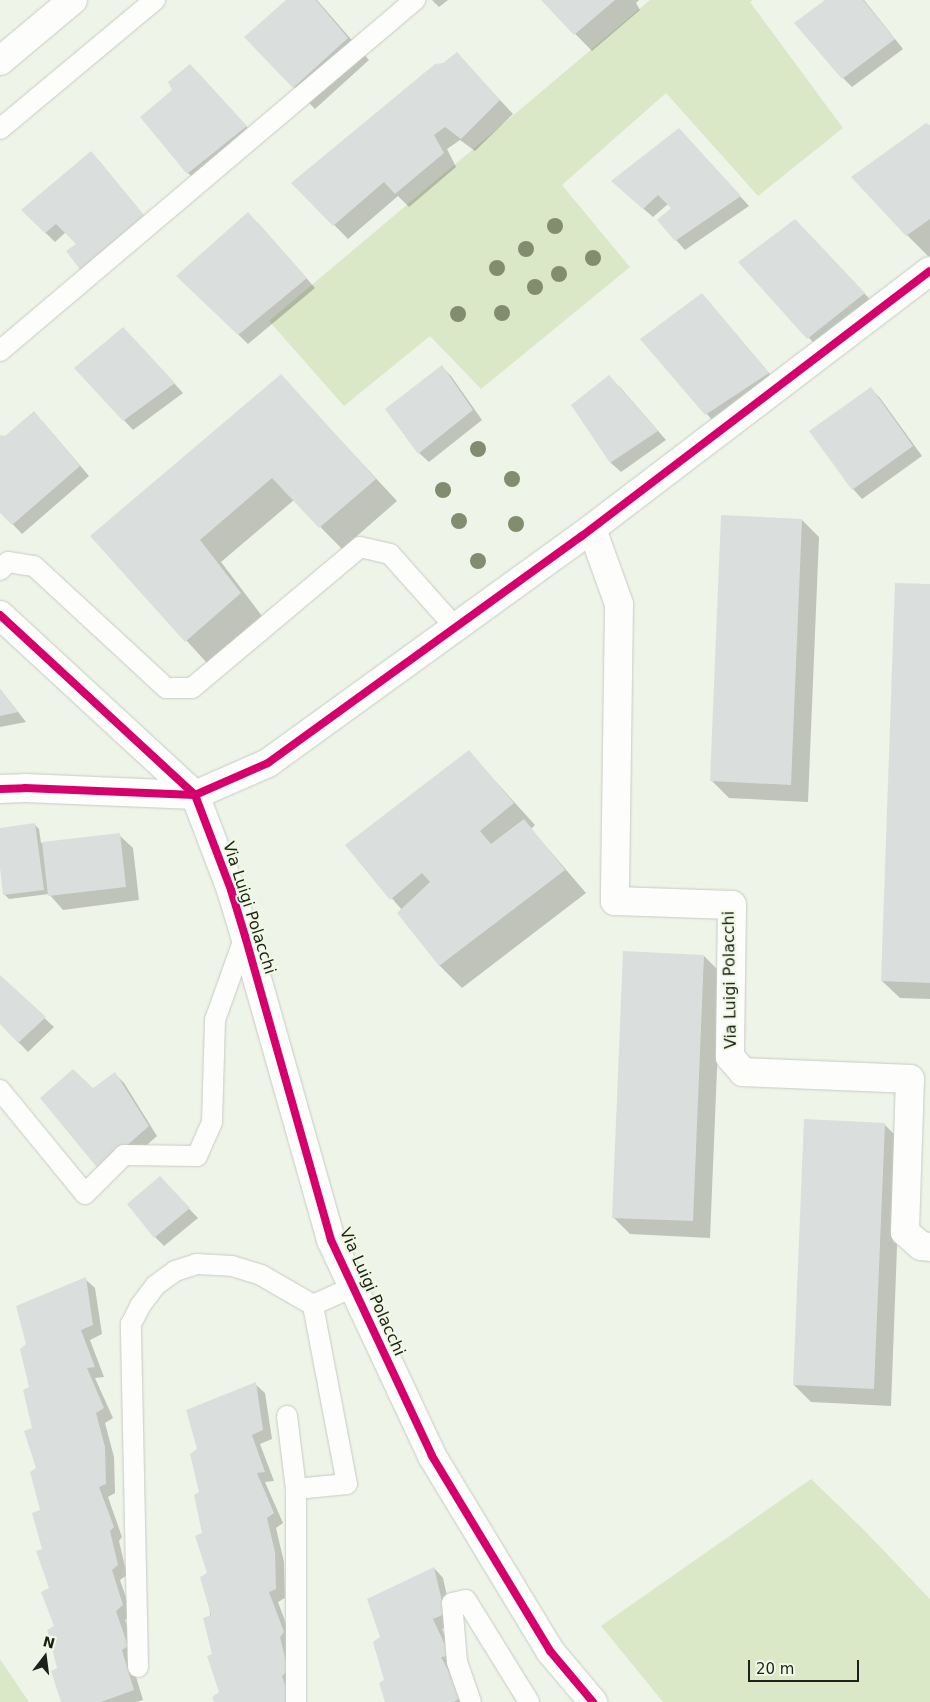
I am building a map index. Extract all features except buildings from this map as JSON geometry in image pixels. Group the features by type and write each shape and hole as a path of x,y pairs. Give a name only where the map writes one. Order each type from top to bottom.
{"street":[{"path":"0,61 73,0"},
{"path":"0,790 25,788 195,795 268,763 592,529 930,271"},
{"name":"Via Luigi Polacchi","path":"592,529 618,604 615,900 732,905 730,1057 743,1072 910,1079 906,1232 921,1246 930,1246"},
{"path":"0,616 195,795"},
{"name":"Via Luigi Polacchi","path":"195,795 231,890 331,1240 432,1456 550,1651 593,1702"}],"lane":[{"path":"0,129 155,0"},
{"path":"0,351 415,0"},
{"path":"0,570 8,562 34,566 166,688 192,688 360,548 390,554 456,628"},
{"name":"Via Luigi Polacchi","path":"0,1090 85,1194 124,1154 197,1156 212,1122 215,1020 245,936"},
{"path":"138,1667 131,1324 140,1306 156,1285 175,1271 196,1264 232,1266 261,1275 313,1305 347,1484 296,1489"},
{"name":"Via Luigi Polacchi","path":"313,1305 353,1287"},
{"path":"287,1416 296,1489 296,1702"},
{"path":"471,1702 456,1662 452,1602 466,1600 529,1702"}],"green space":[{"path":"650,0 753,0 750,2 843,128 758,196 666,93 562,185 630,267 481,389 430,336 344,406 269,321"},
{"path":"811,1479 864,1530 930,1599 930,1702 663,1702 601,1626"},
{"path":"0,1659 29,1702 0,1702"}],"cycle path":[{"path":"0,789 25,788 195,795 268,763 582,536 930,271"},
{"path":"0,615 195,795 231,890 331,1240 432,1456 550,1651 593,1702"}]}
